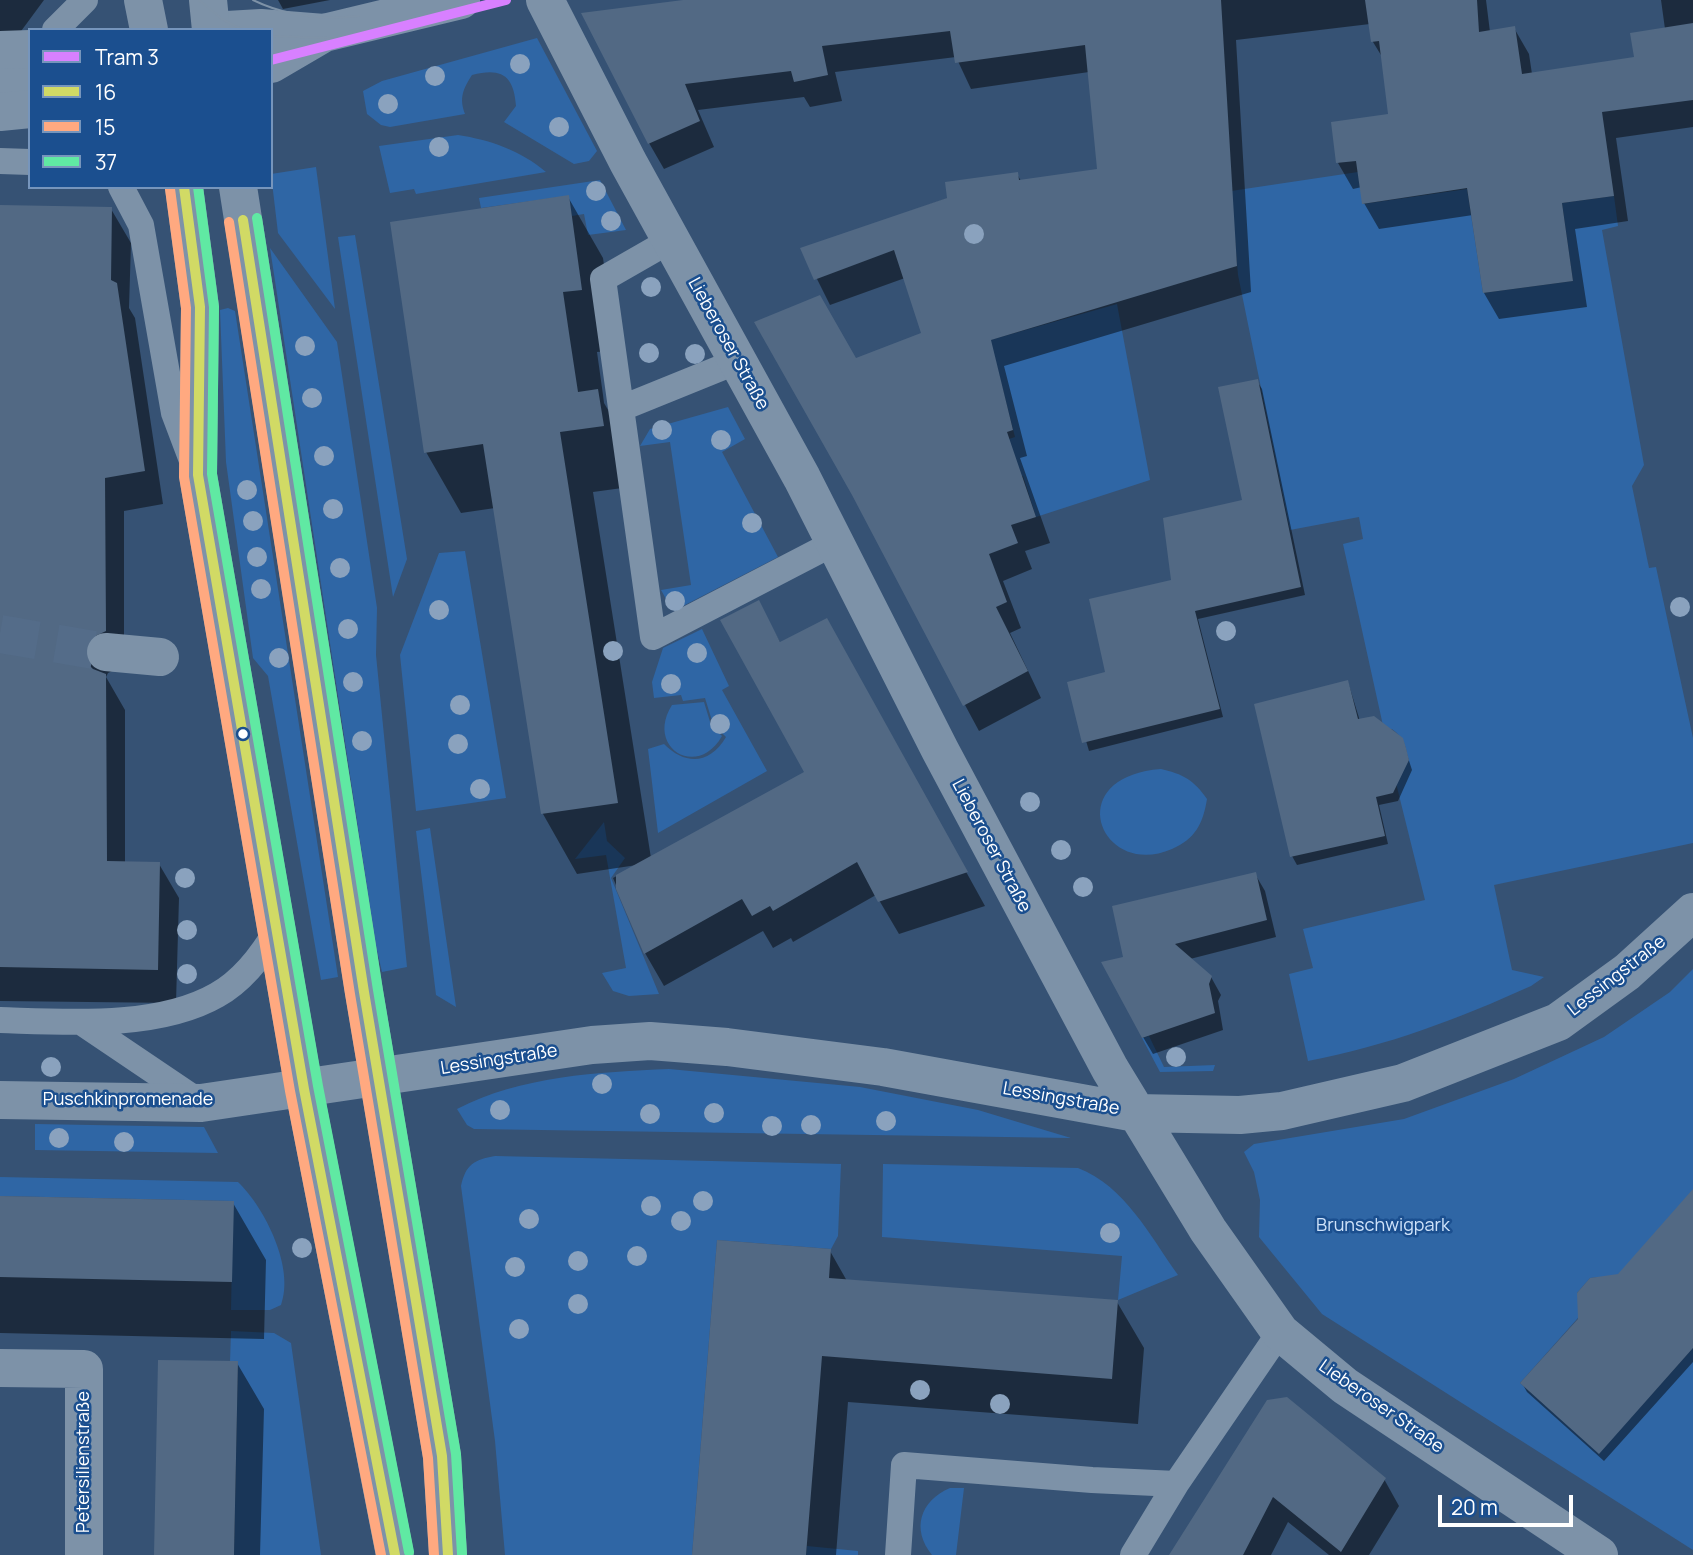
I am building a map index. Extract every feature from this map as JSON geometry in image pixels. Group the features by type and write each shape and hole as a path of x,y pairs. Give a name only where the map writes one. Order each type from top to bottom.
{"street":[{"path":"144,0 149,28"},
{"path":"208,0 211,28"},
{"path":"273,63 324,33 461,0"},
{"name":"Lieberoser Straße","path":"545,0 834,543 1032,924 1136,1113 1208,1230 1280,1332 1345,1386 1599,1555"},
{"path":"250,28 272,28"},
{"path":"273,28 324,33"},
{"path":"0,112 28,109"},
{"path":"184,189 200,307 198,475 304,1089 395,1555"},
{"path":"238,189 442,1456 448,1555"},
{"path":"106,652 160,657"},
{"name":"Lessingstraße","path":"380,1078 592,1045 650,1041 883,1067 1136,1113 1240,1115 1282,1111 1403,1083 1558,1021 1628,972 1693,912"},
{"name":"Puschkinpromenade","path":"0,1100 201,1103 380,1078"},
{"name":"Petersilienstraße","path":"0,1367 84,1369 84,1555"}],"lane":[{"path":"52,28 85,0"},
{"path":"273,47 324,33"},
{"path":"0,81 24,52"},
{"path":"0,161 28,162"},
{"path":"122,189 141,225 174,412 198,475"},
{"path":"671,240 603,279 653,636 834,543"},
{"path":"622,408 738,362"},
{"path":"0,1020 81,1022 180,1012 219,995 260,959 278,928"},
{"path":"81,1022 201,1103"},
{"path":"1133,1555 1176,1484 1280,1332"},
{"path":"898,1555 904,1465 1176,1484"}],"green space":[{"path":"537,38 597,151 589,161 574,164 504,122 516,106 515,96 509,81 499,73 472,75 463,94 465,114 390,127 381,125 367,114 363,91 382,81"},
{"path":"458,135 504,147 546,172 416,194 414,189 390,193 379,146"},
{"path":"316,167 335,309 278,233 273,174"},
{"path":"1358,172 1363,204 1467,189 1483,293 1573,281 1562,203 1614,196 1618,226 1602,230 1644,465 1632,486 1649,568 1656,567 1693,738 1693,843 1494,885 1512,970 1544,977 1504,998 1422,1030 1366,1048 1308,1061 1289,974 1313,968 1303,929 1425,900 1394,775 1408,760 1406,750 1396,732 1392,729 1384,730 1343,544 1363,539 1359,517 1290,530 1238,275 1231,191"},
{"path":"600,180 626,230 588,235 584,214 572,216 568,196 481,208 479,198"},
{"path":"355,235 407,559 393,597 338,237"},
{"path":"270,248 337,342 377,608 376,655 407,967 382,972 376,946"},
{"path":"1117,304 1150,480 1036,517 1023,476 981,489 967,453 1015,437 994,355 976,344"},
{"path":"228,308 235,311 338,977 321,980 268,676 253,658 226,462 220,310"},
{"path":"728,407 745,439 722,452 778,557 681,607 670,606 661,590 691,585 670,442 640,446 650,429"},
{"path":"465,551 506,798 416,811 400,655 439,553"},
{"path":"702,629 729,686 722,690 767,771 658,833 648,749 664,744 681,756 697,759 713,753 726,737 713,724 705,698 683,701 681,695 654,698 652,682 663,648"},
{"path":"704,702 711,725 722,736 712,749 700,756 688,757 669,745 665,734 665,720 672,705"},
{"path":"1161,769 1176,773 1197,787 1207,799 1203,816 1197,830 1172,849 1147,855 1126,851 1110,839 1102,824 1101,806 1110,789 1129,776"},
{"path":"604,822 607,841 625,858 611,878 659,994 629,996 613,991 602,973 626,968 606,855 575,859"},
{"path":"430,828 456,1007 436,995 416,831"},
{"name":"Brunschwigpark","path":"1693,969 1693,1226 1609,1284 1600,1277 1590,1278 1577,1293 1585,1310 1520,1383 1599,1453 1693,1348 1693,1550 1322,1314 1259,1237 1260,1200 1254,1172 1244,1152 1254,1144 1404,1119 1514,1079 1604,1037 1670,992"},
{"path":"1149,1036 1164,1067 1215,1065 1213,1071 1160,1072 1142,1038"},
{"path":"669,1069 860,1087 978,1110 1071,1138 474,1129 467,1125 457,1109 507,1089 533,1083 588,1074"},
{"path":"35,1124 204,1127 218,1153 35,1150"},
{"path":"495,1156 841,1164 838,1236 831,1249 717,1240 692,1555 505,1555 495,1441 461,1186 465,1173 472,1164"},
{"path":"883,1164 1078,1168 1095,1176 1123,1199 1178,1275 1118,1300 1122,1256 882,1237"},
{"path":"0,1177 238,1182 258,1207 275,1239 284,1274 281,1305 270,1310 231,1310 233,1201 0,1196"},
{"path":"231,1331 274,1333 291,1343 321,1555 234,1555 238,1362 230,1362"},
{"path":"950,1488 964,1488 956,1555 932,1555 922,1535 922,1517 932,1500"},
{"path":"807,1546 858,1551 858,1555 806,1555"}],"building":[{"path":"683,0 1221,0 1237,266 991,340 1013,430 1007,432 1036,517 1011,525 1018,543 989,554 1007,602 996,607 1028,671 963,706 852,495 754,322 820,295 856,358 921,333 894,250 814,280 800,248 947,198 945,182 1018,172 1019,180 1097,169 1085,45 955,63 950,31 822,46 828,75 794,82 791,71 685,84 700,121 648,144 581,13"},
{"path":"1365,0 1477,0 1479,32 1515,26 1522,74 1634,57 1630,33 1693,23 1693,100 1602,112 1614,196 1562,203 1573,281 1483,293 1467,188 1362,204 1356,161 1336,163 1331,122 1388,114 1379,41 1371,42"},
{"path":"569,195 582,290 563,292 569,333 578,392 598,389 604,426 560,432 618,803 541,814 483,444 424,453 390,222"},
{"path":"0,205 112,207 111,280 117,283 145,471 105,478 106,631 89,639 84,651 86,662 93,669 106,674 107,861 160,862 158,970 0,967"},
{"path":"1258,379 1301,587 1195,611 1220,709 1082,743 1067,682 1105,672 1089,599 1171,580 1163,518 1242,500 1218,387"},
{"path":"759,600 780,642 827,618 968,872 878,902 857,862 773,911 770,906 752,916 742,899 644,954 616,889 616,875 804,772 720,620"},
{"path":"1348,680 1358,719 1374,716 1403,738 1409,760 1393,793 1376,797 1385,836 1290,857 1254,704"},
{"path":"1256,872 1267,920 1175,944 1212,976 1209,984 1215,1013 1142,1038 1101,962 1123,957 1112,906"},
{"path":"1693,1189 1693,1348 1599,1454 1520,1383 1578,1319 1577,1293 1590,1278 1618,1274"},
{"path":"0,1196 234,1201 232,1282 0,1277"},
{"path":"717,1240 831,1249 829,1278 1118,1300 1112,1379 822,1356 806,1555 692,1555"},
{"path":"158,1360 238,1361 234,1555 154,1555"},
{"path":"1287,1397 1386,1478 1341,1552 1273,1497 1243,1555 1169,1555 1267,1400"}],"tunnel":[{"path":"0,634 106,652"}],"tram line":[{"path":"199,0 222,19 239,28"},
{"path":"253,0 278,10 304,15 359,16"},
{"name":"3","path":"273,59 506,0"},
{"path":"273,36 356,39"}],"transit line":[{"name":"15","path":"170,189 186,308 184,477 290,1091 381,1555"},
{"name":"16","path":"184,189 200,307 198,475 304,1089 395,1555"},
{"name":"37","path":"198,189 214,307 212,474 318,1086 409,1552"},
{"name":"37","path":"257,218 378,990 456,1454 462,1554"},
{"name":"16","path":"243,220 364,992 442,1456 448,1555"},
{"name":"15","path":"229,222 350,994 428,1458 434,1555"}]}
